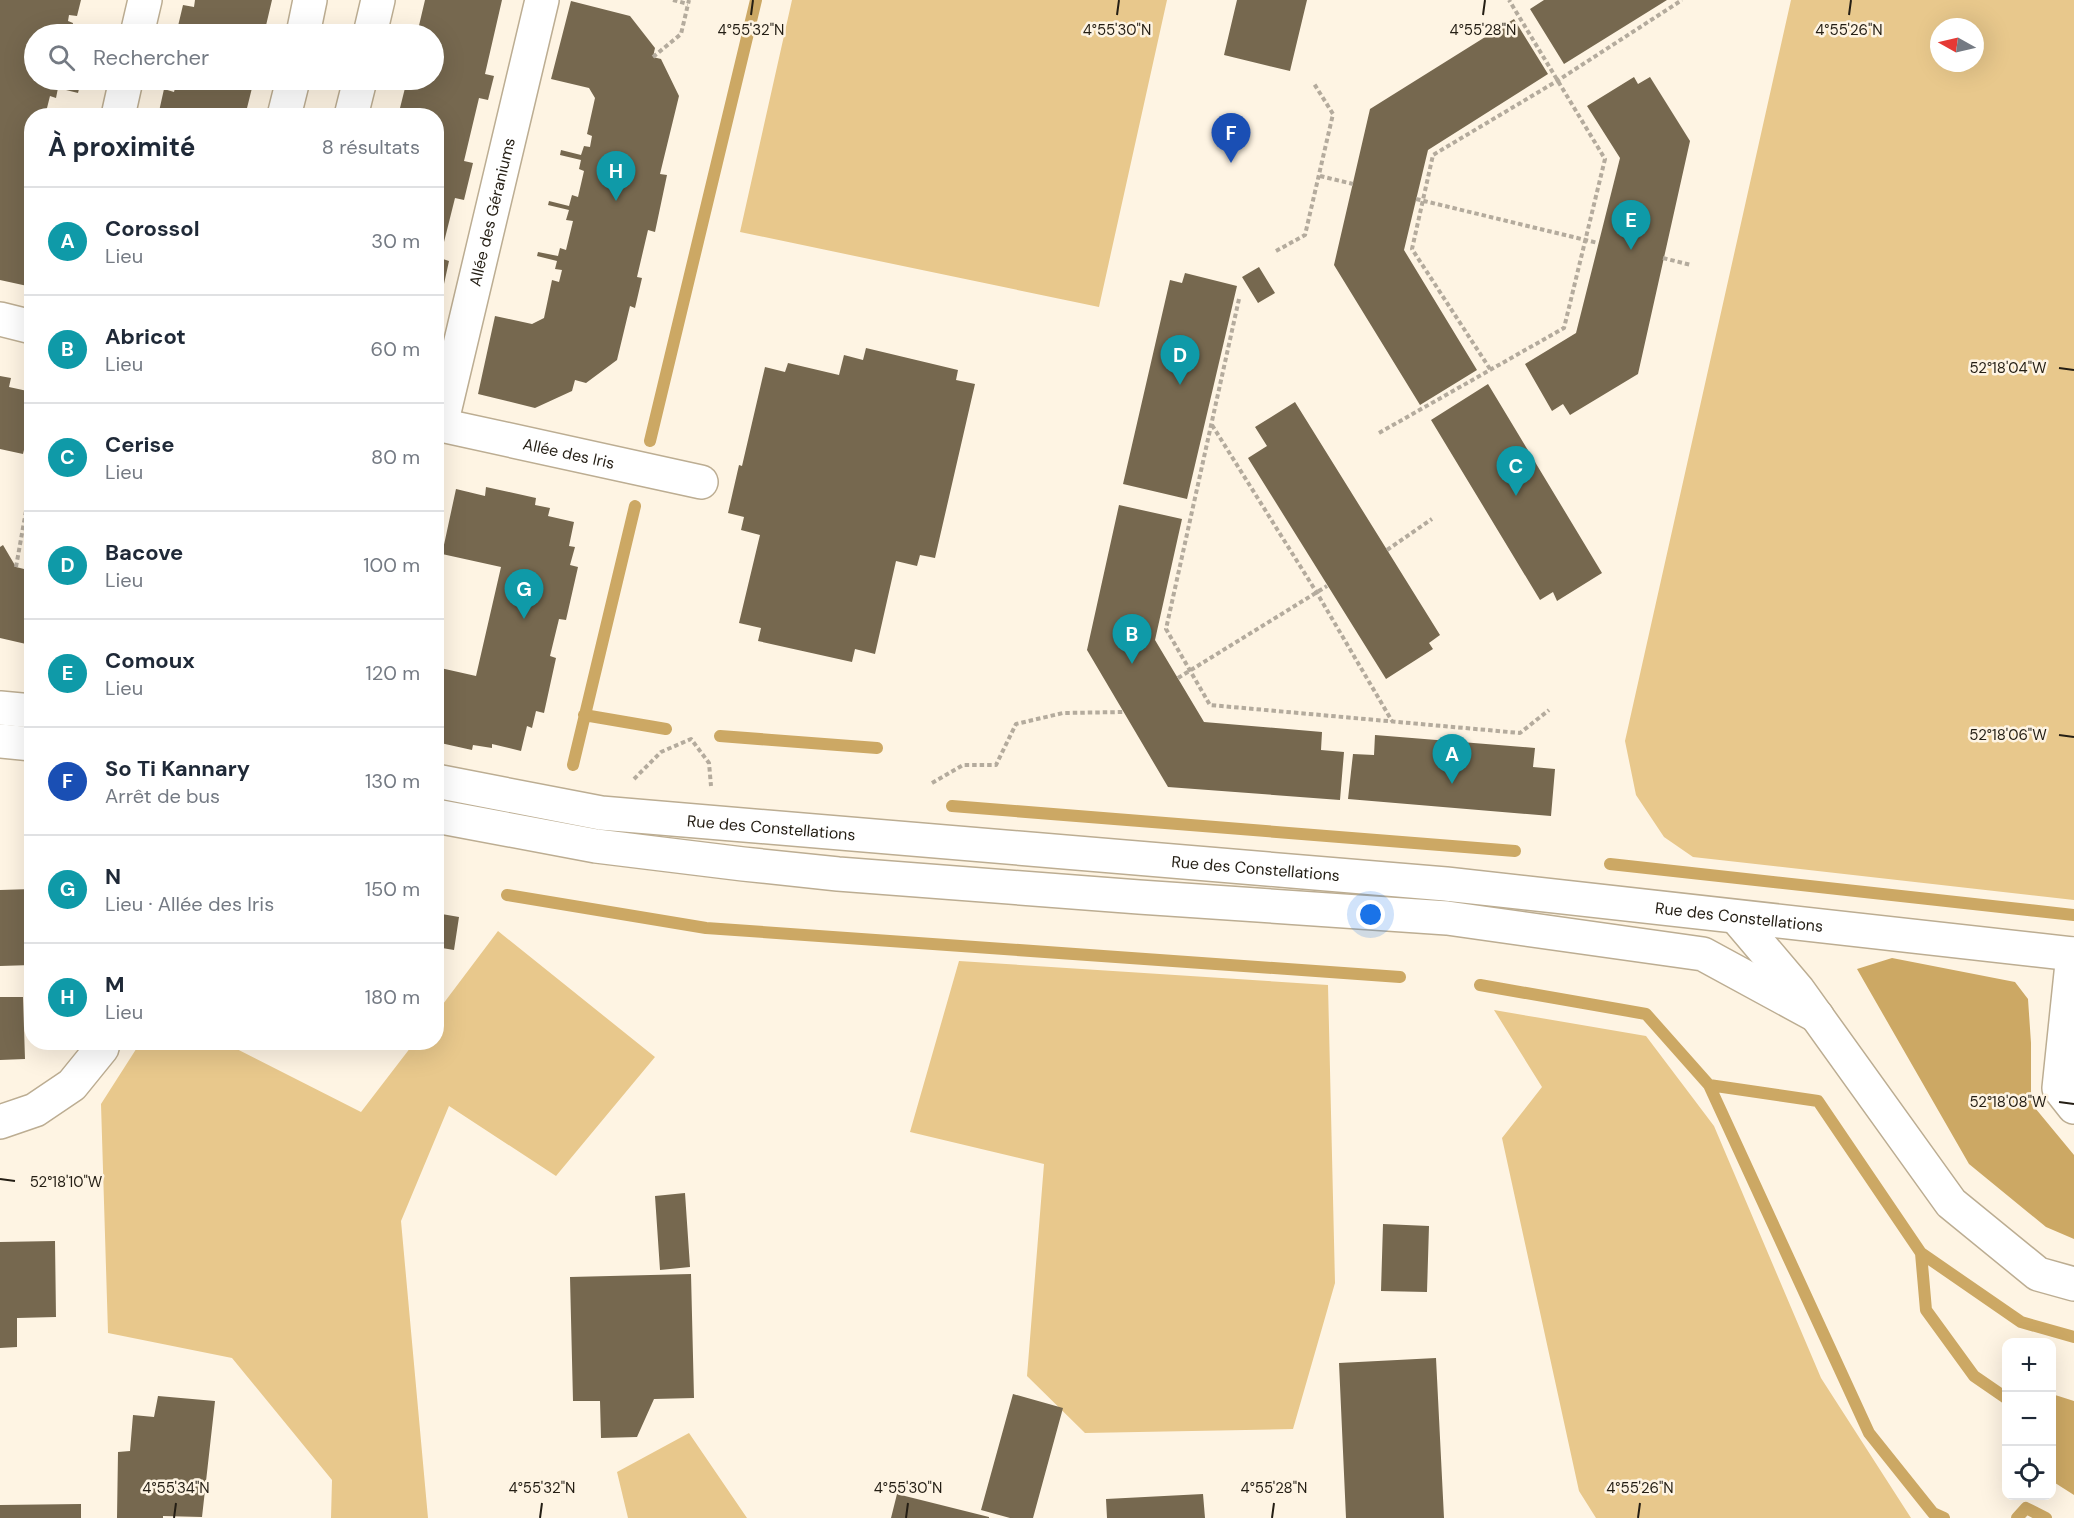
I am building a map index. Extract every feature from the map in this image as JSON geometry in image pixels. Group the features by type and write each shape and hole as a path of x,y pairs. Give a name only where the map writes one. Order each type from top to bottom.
{"street":[{"path":"139,24 145,0"},
{"path":"305,24 310,0"},
{"path":"372,24 378,0"},
{"name":"Allée des Géraniums","path":"444,403 542,0"},
{"path":"120,108 124,90"},
{"path":"287,108 291,90"},
{"path":"353,108 358,90"},
{"path":"0,318 24,325"},
{"name":"Allée des Iris","path":"444,425 701,482"},
{"path":"0,708 24,710"},
{"path":"0,741 24,743"},
{"name":"Rue des Constellations","path":"444,784 601,813 1446,884 2074,954"},
{"path":"444,818 596,846 743,864 989,885 1447,918 1703,954 1817,1016"},
{"path":"1737,918 1798,990 1952,1203 2038,1274 2074,1284"},
{"path":"2074,954 2059,1088 2074,1107"},
{"path":"0,1122 35,1110 72,1085 100,1050"}],"path":[{"path":"653,57 681,34 688,2 673,0"},
{"path":"1379,433 1564,328 1605,159 1509,0"},
{"path":"1490,369 1412,249 1433,155 1557,81 1682,0"},
{"path":"1276,251 1305,234 1320,176 1333,114 1313,82"},
{"path":"1320,176 1353,184"},
{"path":"1416,199 1598,243"},
{"path":"1664,258 1691,265"},
{"path":"1239,299 1166,628 1210,705 1520,733 1549,710"},
{"path":"1211,425 1317,593 1392,722"},
{"path":"1387,550 1432,519"},
{"path":"16,567 24,522"},
{"path":"1178,678 1328,586"},
{"path":"932,783 963,765 996,765 1016,724 1063,713 1124,712"},
{"path":"627,787 661,752 692,739 709,763"}],"shaded area":[{"path":"792,0 1167,0 1099,307 740,232"},
{"path":"1791,0 2074,0 2074,900 1693,857 1664,837 1636,795 1625,741"},
{"path":"498,931 655,1057 556,1176 449,1106 401,1221 428,1518 331,1518 332,1480 232,1358 108,1333 101,1104 136,1050 239,1050 361,1112 409,1050 444,1050 444,1003"},
{"path":"1892,958 2015,982 2028,999 2031,1103 2074,1155 2074,1239 2046,1227 1969,1164 1857,969"},
{"path":"959,961 1328,985 1335,1283 1293,1429 1085,1433 1027,1376 1044,1164 910,1132"},
{"path":"1494,1010 1646,1036 1714,1126 1821,1378 1911,1518 1596,1518 1579,1491 1502,1138 1542,1087"},
{"path":"2056,1395 2074,1401 2074,1495 2056,1484"},
{"path":"689,1433 747,1518 628,1518 617,1472"}],"building":[{"path":"0,0 81,0 77,16 69,15 68,21 73,24 24,24 24,90 58,90 56,98 50,96 47,108 24,108 24,285 0,280"},
{"path":"195,0 272,0 266,24 178,24 183,5 194,7"},
{"path":"425,0 502,0 485,74 494,76 488,100 479,98 464,161 473,163 464,200 455,198 444,242 444,108 400,108 404,90 444,90 444,24 419,24"},
{"path":"1237,0 1307,0 1290,71 1224,55"},
{"path":"1544,0 1667,0 1564,64 1530,9"},
{"path":"571,1 630,16 655,48 653,57 661,59 679,96 660,174 667,175 655,232 648,230 637,277 642,278 635,308 630,306 617,360 586,383 575,380 572,391 535,408 478,394 495,316 532,324 544,318 552,280 559,282 562,270 555,269 557,261 537,256 538,252 558,256 560,248 566,250 573,221 566,220 569,210 548,205 549,201 569,206 572,195 578,197 584,171 579,169 581,160 560,155 561,150 581,155 584,146 590,147 592,136 587,134 595,98 589,88 551,79"},
{"path":"1514,19 1548,74 1428,150 1404,250 1477,370 1420,405 1334,265 1370,109"},
{"path":"1634,77 1638,84 1650,77 1690,141 1638,374 1570,415 1563,404 1552,411 1525,364 1576,333 1620,158 1587,106"},
{"path":"164,90 174,92 174,90 252,90 247,108 160,108"},
{"path":"444,259 449,261 444,284"},
{"path":"1259,267 1275,293 1258,303 1242,277"},
{"path":"1185,273 1237,286 1187,499 1123,484 1170,280 1182,283"},
{"path":"866,348 958,370 956,380 975,384 935,558 920,555 917,566 896,561 875,654 855,649 852,662 758,641 761,628 739,623 760,535 741,530 744,517 728,513 739,465 742,466 765,367 785,372 788,363 839,375 844,355 863,360"},
{"path":"0,376 11,378 9,387 24,390 24,450 23,454 0,449"},
{"path":"1488,384 1602,573 1557,601 1553,592 1540,600 1431,420"},
{"path":"1295,402 1440,635 1429,643 1433,649 1386,679 1248,458 1267,446 1255,427"},
{"path":"486,487 536,498 535,505 550,508 548,516 574,522 569,546 575,547 570,565 578,567 566,620 559,619 550,656 556,658 544,713 536,711 532,728 527,726 521,751 492,744 492,748 473,745 472,750 444,744 444,669 476,676 501,567 444,554 444,545 456,489 485,496"},
{"path":"1119,505 1182,519 1155,640 1204,722 1322,732 1321,750 1344,752 1340,800 1168,787 1087,650"},
{"path":"3,545 16,567 24,569 24,644 0,638 0,547"},
{"path":"1375,735 1535,748 1533,767 1555,769 1551,816 1348,799 1353,754 1374,755"},
{"path":"24,889 24,965 0,966 0,890"},
{"path":"444,914 459,917 454,950 444,948"},
{"path":"0,997 23,997 25,1059 0,1060"},
{"path":"685,1193 690,1267 660,1270 655,1196"},
{"path":"1383,1224 1429,1226 1427,1292 1381,1291"},
{"path":"55,1241 56,1317 17,1318 17,1347 0,1348 0,1242"},
{"path":"691,1274 694,1398 654,1399 637,1437 601,1438 600,1401 573,1401 570,1277"},
{"path":"1436,1358 1444,1518 1346,1518 1339,1363"},
{"path":"1013,1394 1063,1408 1033,1518 1010,1518 981,1510"},
{"path":"158,1396 215,1401 202,1517 117,1518 118,1452 130,1451 133,1415 154,1417"},
{"path":"897,1494 989,1517 989,1518 891,1518"},
{"path":"1203,1494 1205,1518 1107,1518 1106,1499"},
{"path":"81,1504 81,1518 0,1518 0,1505"}],"waterway":[{"path":"650,441 756,0"},
{"path":"573,765 635,506"},
{"path":"584,715 666,729"},
{"path":"720,736 877,748"},
{"path":"952,806 1515,851"},
{"path":"1610,864 2074,915"},
{"path":"507,895 706,928 1400,977"},
{"path":"1480,985 1646,1014 1709,1085 1869,1433 1933,1513 1944,1518"},
{"path":"1709,1085 1818,1101 1921,1253 2021,1322 2074,1337"},
{"path":"1921,1253 1926,1310 1974,1376 2002,1395"},
{"path":"2017,1518 2026,1508 2046,1518"}],"place":[{"name":"So Ti Kannary","path":"1231,163"},
{"name":"M","path":"616,201"},
{"name":"Comoux","path":"1631,250"},
{"name":"Bacove","path":"1180,385"},
{"name":"Cerise","path":"1516,496"},
{"name":"N","path":"524,619"},
{"name":"Abricot","path":"1132,664"},
{"name":"Corossol","path":"1452,784"}]}
